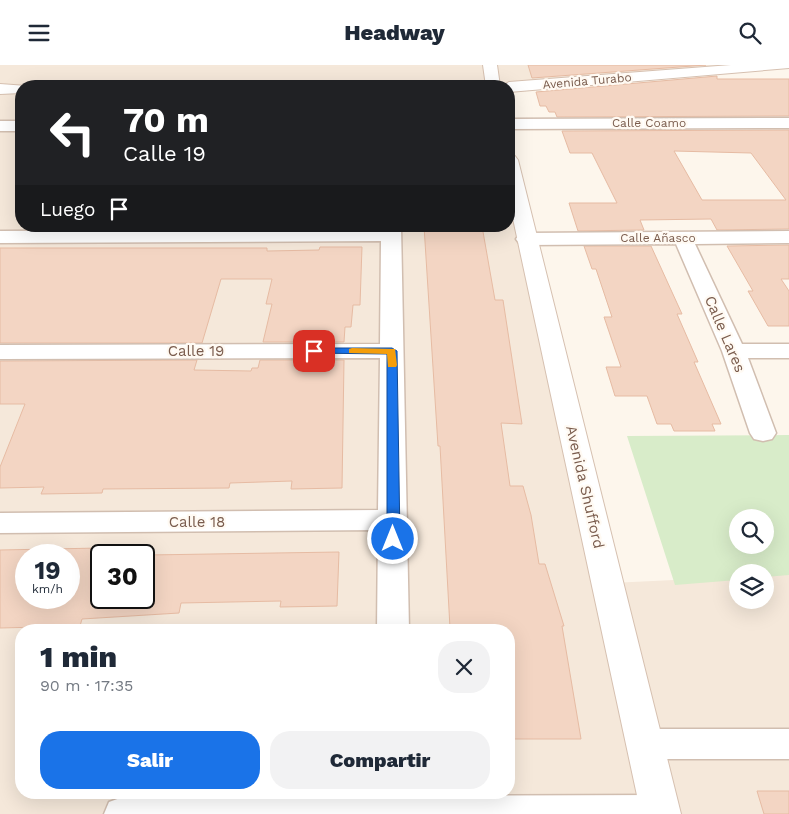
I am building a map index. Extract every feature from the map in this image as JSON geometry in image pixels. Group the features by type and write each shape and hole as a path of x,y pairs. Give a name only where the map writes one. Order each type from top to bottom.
{"street":[{"path":"490,65 492,80"},
{"name":"Avenida Turabo","path":"515,87 786,65"},
{"path":"0,89 15,89"},
{"name":"Calle Coamo","path":"515,124 789,123"},
{"path":"0,126 15,127"},
{"name":"Avenida Shufford","path":"515,188 661,813"},
{"path":"0,237 326,232"},
{"path":"391,232 393,624"},
{"name":"Calle Añasco","path":"526,239 789,237"},
{"name":"Calle Lares","path":"683,238 734,351 763,433"},
{"name":"Calle 19","path":"0,352 392,351"},
{"path":"734,351 789,351"},
{"name":"Calle 18","path":"0,523 393,521"},
{"path":"645,744 789,744"},
{"path":"123,814 392,806 661,813"}],"shaded area":[{"path":"0,65 779,65 515,86 515,80 15,80 15,232 515,232 515,174 611,583 729,577 729,609 774,609 774,575 789,574 789,814 0,814"}],"green space":[{"path":"789,435 789,575 774,576 774,564 729,564 729,581 675,585 627,436"}],"building":[{"path":"528,65 706,65 532,78"},
{"path":"717,76 717,79 789,79 789,116 557,117 555,112 549,112 546,106 540,106 536,92"},
{"path":"789,130 789,229 717,230 711,219 640,220 644,230 578,231 569,203 617,203 592,153 570,153 562,131","holes":["674,151 751,153 786,200 702,200"]},
{"path":"424,232 483,232 495,300 503,300 522,424 501,423 510,486 523,486 531,515 539,564 545,564 564,626 562,626 581,739 515,739 515,624 450,624 440,446 438,446"},
{"path":"789,245 789,279 781,279 789,291 789,326 768,326 748,291 753,291 727,246"},
{"path":"584,246 651,246 682,314 677,314 698,362 694,362 721,424 712,424 715,431 674,431 671,424 657,424 647,396 615,396 606,367 621,367 604,317 612,317 596,269 592,269"},
{"path":"320,247 362,247 360,305 353,305 351,327 345,327 344,342 263,342 272,304 266,304 272,279 221,279 202,343 0,343 0,248 267,248 267,251 319,250"},
{"path":"197,360 194,370 251,371 252,368 258,368 260,360 344,360 342,488 291,489 292,481 230,483 229,488 103,489 102,493 41,494 44,487 0,488 0,467 25,404 0,404 0,361"},
{"path":"80,548 90,548 90,609 155,609 155,555 339,552 337,606 280,607 281,601 181,603 179,613 82,619 81,624 15,624 15,628 0,628 0,550 15,550 15,609 80,609"},
{"path":"757,791 789,791 789,814 764,814"}],"slow traffic":[{"path":"352,351 392,351 392,365"}],"route":[{"path":"314,351 392,351 393,539"}]}
